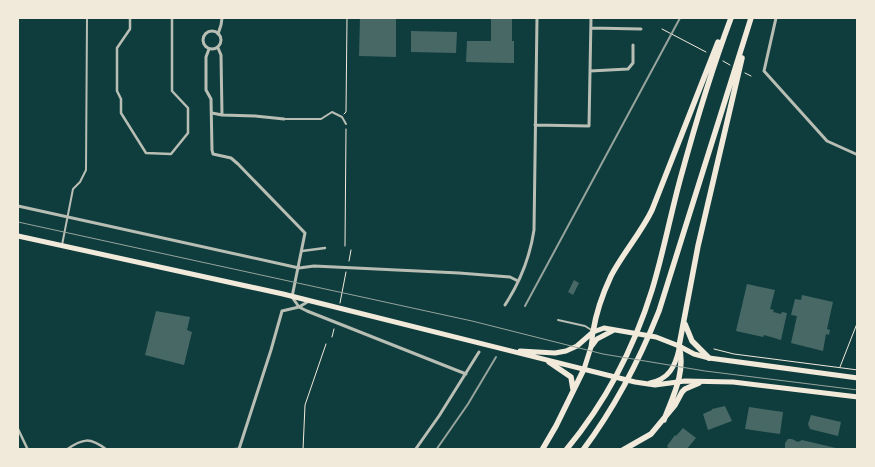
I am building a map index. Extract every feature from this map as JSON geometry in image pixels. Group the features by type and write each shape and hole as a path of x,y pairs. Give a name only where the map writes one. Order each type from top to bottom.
{"highway":[{"path":"593,332 595,321 611,277 652,210 703,79 730,18"},
{"path":"566,450 605,395 626,356 640,324 656,275 699,112 730,18"},
{"path":"664,420 678,383 682,357 679,346 684,320 718,158 752,18"},
{"path":"583,450 606,419 625,387 644,349 659,311 752,18"},
{"path":"684,320 686,330 692,341 710,358"},
{"path":"549,362 571,377 572,394"},
{"path":"542,450 584,370"},
{"path":"623,450 651,434 664,420 685,389 699,383"}],"main road":[{"path":"18,236 309,301 510,350 549,362 645,384 664,385 686,381 699,383 733,382 858,397"},
{"path":"510,350 555,353 566,351 577,346 593,332 604,328 656,337 694,354 710,358 858,378"},
{"path":"591,347 597,339 614,329"},
{"path":"584,370 591,347 593,332"},
{"path":"645,384 659,381 667,376 676,363 679,346"}],"street":[{"path":"130,18 130,29 117,48 117,92 121,99 121,112 146,153 171,154 188,133 188,108 172,91 172,18"},
{"path":"222,18 218,34 221,40 218,48 221,55 222,115"},
{"path":"505,305 529,257 534,230 537,18"},
{"path":"535,126 590,126 591,18"},
{"path":"776,18 764,71 827,141 858,155"},
{"path":"591,28 641,29"},
{"path":"209,49 203,43 205,35 210,32 218,34"},
{"path":"590,71 628,69 633,63 633,45"},
{"path":"209,49 218,48"},
{"path":"209,49 206,56 206,90 211,99 213,154 231,158 304,233 299,268 292,297 299,307 466,374"},
{"path":"212,113 284,119"},
{"path":"18,206 299,268 314,266 459,273 510,277 518,281"},
{"path":"301,251 325,248"},
{"path":"229,450 239,449 282,311 299,307 309,301"},
{"path":"415,450 440,416 479,352"},
{"path":"18,429 28,450"},
{"path":"66,450 77,442 86,440 95,441 107,450"}],"lane":[{"path":"62,246 73,189 80,182 86,170 87,18"},
{"path":"284,119 321,119 332,112 342,117 346,124"},
{"path":"558,320 585,326 593,332"}],"path":[{"path":"342,117 346,112 347,18"},
{"path":"662,28 708,53"},
{"path":"717,58 734,67"},
{"path":"742,71 751,76"},
{"path":"345,246 346,124"},
{"path":"339,308 351,250"},
{"path":"840,368 858,321"},
{"path":"332,337 334,327"},
{"path":"303,450 305,405 326,344"},
{"path":"714,349 734,354 858,370"}],"building":[{"path":"360,18 396,18 396,57 359,56"},
{"path":"491,18 512,18 514,63 466,62 467,41 491,41"},
{"path":"411,31 457,32 456,53 411,52"},
{"path":"574,280 579,283 573,295 568,292"},
{"path":"747,284 775,290 770,309 781,314 782,312 787,313 781,340 764,335 763,337 736,331"},
{"path":"802,295 833,302 827,329 830,330 829,335 826,334 823,351 791,343 797,316 791,315 795,299 801,300"},
{"path":"156,311 190,317 187,330 192,332 184,365 145,355"},
{"path":"725,406 732,421 708,430 703,414 712,409"},
{"path":"749,407 783,412 780,434 745,429"},
{"path":"811,415 841,422 838,436 810,429 808,424"},
{"path":"683,428 696,438 686,450 670,450 667,446"},
{"path":"788,439 798,442 802,440 836,448 836,450 785,450 785,443"}],"tram line":[{"path":"18,222 472,321 603,354 705,371 858,390"}],"railway":[{"path":"525,306 680,18"},
{"path":"436,450 468,404 496,357"}]}
